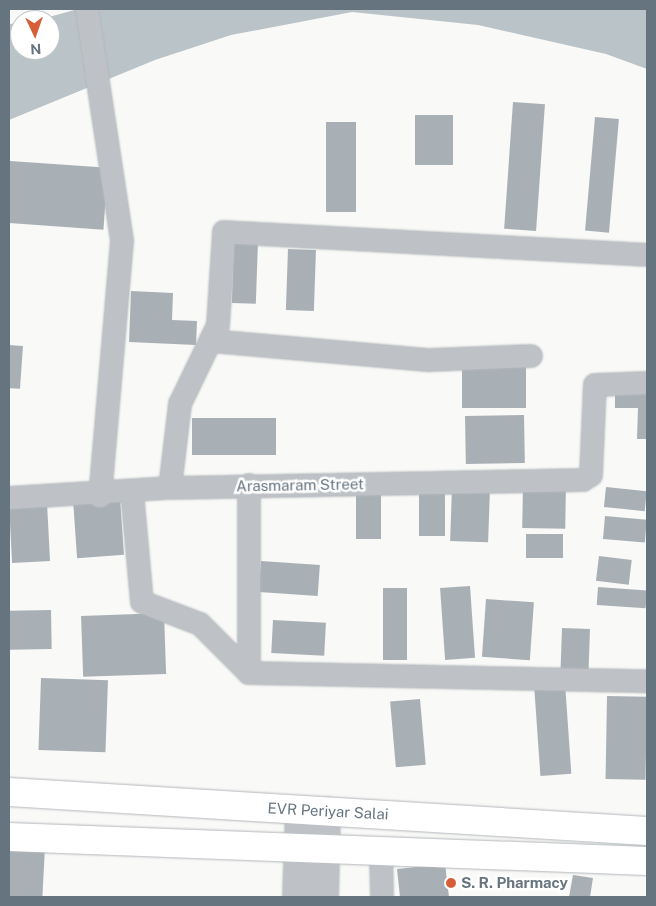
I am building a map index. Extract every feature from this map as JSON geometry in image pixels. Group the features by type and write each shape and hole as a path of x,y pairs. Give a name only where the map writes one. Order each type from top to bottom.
{"main road":[{"name":"EVR Periyar Salai","path":"9,792 647,831"},
{"path":"9,838 647,861"}],"street":[{"path":"87,9 114,172 122,241 100,496"},
{"path":"170,488 180,404 218,325 224,232 647,255"},
{"path":"211,341 430,360 531,356"},
{"name":"Arasmaram Street","path":"9,498 100,496 170,488 583,480 591,475 595,385 647,382"},
{"path":"249,486 249,673"},
{"path":"132,492 142,602 200,624 249,673 647,682"},
{"path":"313,810 312,848 324,897"},
{"path":"297,897 312,848"},
{"path":"380,852 382,897"}],"shaded area":[{"path":"78,9 647,9 647,69 606,54 478,25 352,12 231,35 155,60 9,120 9,24 10,60 60,60 60,14"}],"building":[{"path":"513,102 545,104 536,231 504,229"},
{"path":"415,115 453,115 453,165 415,165"},
{"path":"595,117 619,119 609,233 585,231"},
{"path":"326,122 356,122 356,212 326,212"},
{"path":"10,161 108,168 103,230 9,223"},
{"path":"234,241 258,242 256,304 232,303"},
{"path":"288,249 316,250 314,311 286,310"},
{"path":"131,291 173,293 172,320 197,321 196,345 129,342"},
{"path":"9,345 23,346 20,389 9,388"},
{"path":"462,364 526,364 526,408 462,408"},
{"path":"615,387 647,387 647,439 637,439 638,408 615,408"},
{"path":"524,415 525,463 466,464 465,416"},
{"path":"192,418 276,418 276,455 192,455"},
{"path":"523,483 566,484 565,529 522,528"},
{"path":"356,485 381,485 381,539 356,539"},
{"path":"452,487 490,488 488,542 450,541"},
{"path":"606,487 647,491 645,511 604,507"},
{"path":"419,489 445,489 445,536 419,536"},
{"path":"120,498 124,555 77,558 73,501"},
{"path":"47,503 50,561 12,563 9,505"},
{"path":"605,516 647,520 645,543 603,539"},
{"path":"526,534 563,534 563,558 526,558"},
{"path":"599,556 632,560 629,585 596,581"},
{"path":"261,561 320,565 318,596 259,592"},
{"path":"470,586 475,658 445,660 440,588"},
{"path":"598,587 647,590 646,608 597,605"},
{"path":"383,588 407,588 407,660 383,660"},
{"path":"486,599 534,602 530,660 482,657"},
{"path":"51,610 52,649 10,650 9,611"},
{"path":"164,613 166,674 83,677 81,616"},
{"path":"273,620 326,623 324,656 271,653"},
{"path":"562,628 590,629 589,671 561,670"},
{"path":"41,678 108,680 105,752 38,750"},
{"path":"565,683 571,774 540,776 534,685"},
{"path":"607,696 647,697 646,780 606,779"},
{"path":"420,699 426,765 396,767 390,702"},
{"path":"9,846 45,848 42,897 9,897"},
{"path":"445,864 449,897 400,897 397,869"},
{"path":"573,875 593,878 590,897 569,897"}],"place":[{"name":"S. R. Pharmacy","path":"451,883"}]}
